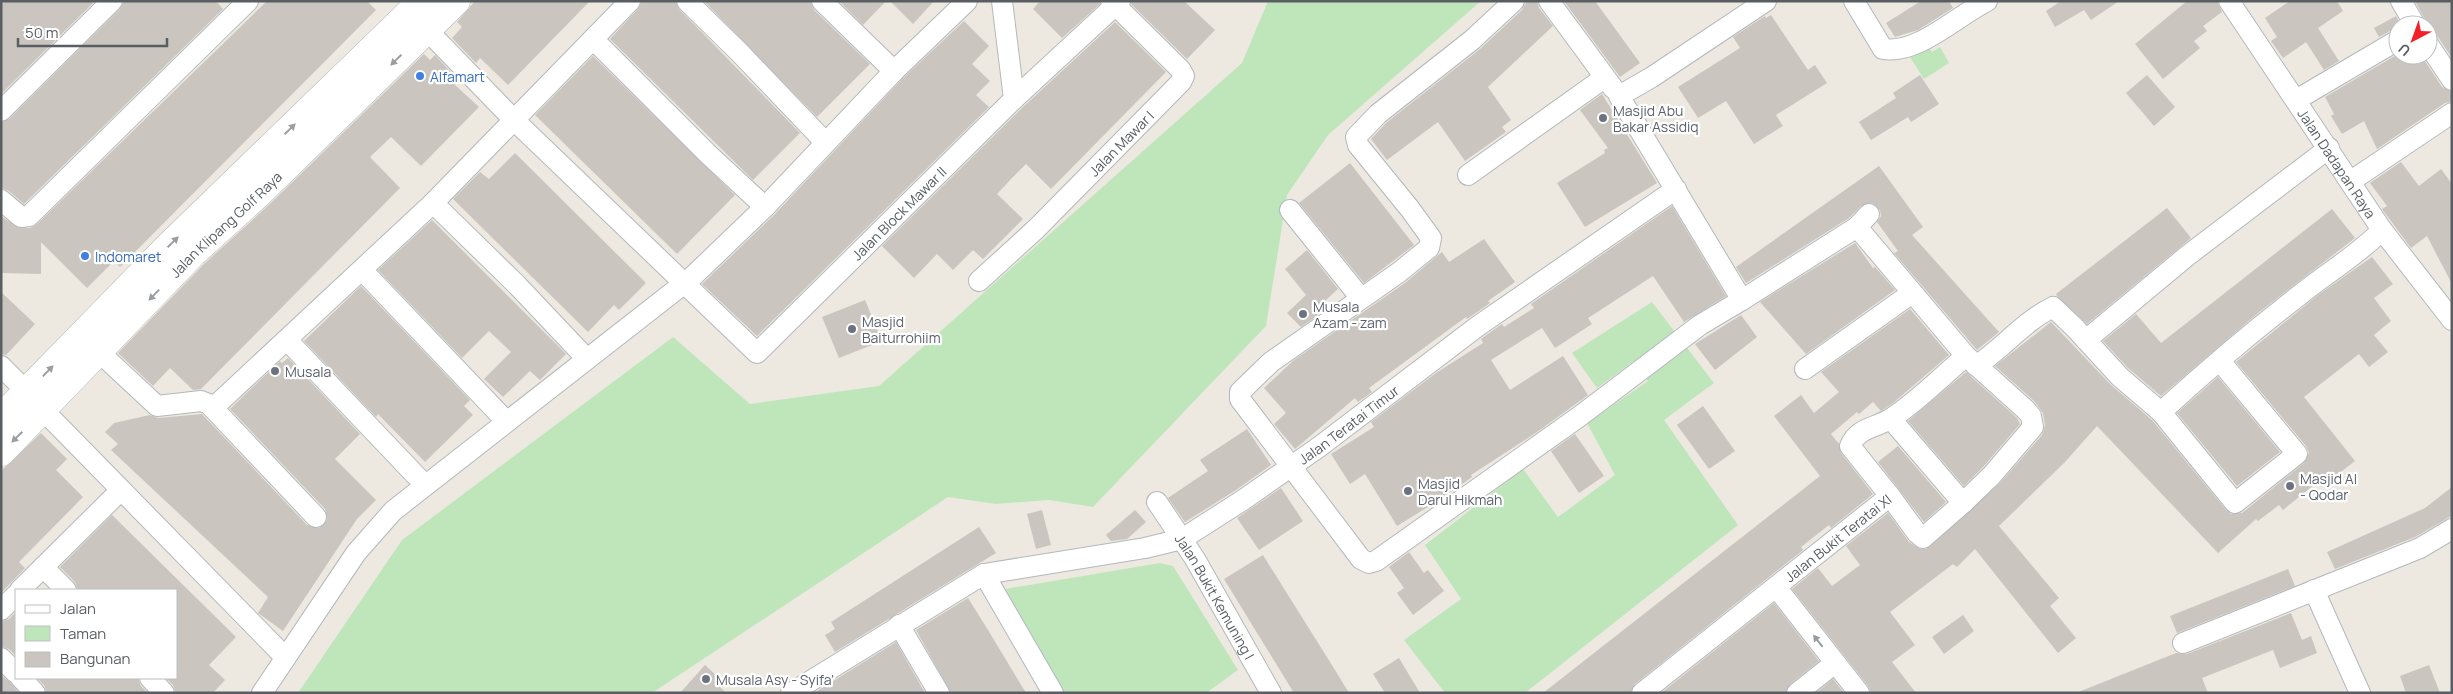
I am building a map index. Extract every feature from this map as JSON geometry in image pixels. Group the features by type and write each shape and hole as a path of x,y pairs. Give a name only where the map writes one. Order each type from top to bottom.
{"main road":[{"name":"Jalan Klipang Golf Raya","path":"1,452 35,402 111,322 168,246 416,11 456,1"},
{"name":"Jalan Klipang Golf Raya","path":"1,418 35,402 99,352 111,322"}],"street":[{"path":"1,111 112,1"},
{"path":"213,408 433,203 630,1"},
{"path":"687,1 740,53 825,142"},
{"path":"822,1 894,71"},
{"path":"1002,1 1014,99"},
{"path":"1514,1 1472,40 1378,114 1358,133 1358,144 1410,208 1431,238 1425,253 1360,297 1272,362 1240,392 1240,398 1361,559 1369,563 1372,562 1580,416 1700,325 1742,300 1863,220 1912,293 1971,361 2026,410 2031,416 2033,427 1992,475 1923,538 1890,496"},
{"path":"1550,1 1604,78 1619,96 1742,300"},
{"path":"1619,96 1652,77 1766,1"},
{"path":"1854,1 1883,50 1894,51 1911,47 1986,1"},
{"name":"Jalan Dadapan Raya","path":"2229,1 2382,230 2452,320"},
{"path":"2401,1 2409,15"},
{"path":"1,200 21,217 29,216 247,2"},
{"path":"262,693 356,553 393,511 424,484 683,284 764,207 894,71 964,2"},
{"name":"Jalan Block Mawar II","path":"683,284 757,353 1014,99 1116,3"},
{"name":"Jalan Mawar I","path":"979,281 1036,229 1181,82 1184,76 1180,69 1116,3"},
{"path":"416,11 515,121 683,284"},
{"path":"593,39 764,207"},
{"path":"2296,100 2388,46"},
{"path":"2438,59 2452,80"},
{"path":"1468,175 1604,78"},
{"path":"2351,182 2452,113"},
{"path":"2220,360 2297,454 2235,503 2161,412 2120,377 2086,340 2187,256 2329,148"},
{"name":"Jalan Teratai Timur","path":"984,574 1145,548 1182,539 1243,500 1319,447 1478,326 1676,189"},
{"path":"433,203 517,285 587,359"},
{"path":"1290,210 1360,297"},
{"path":"2161,412 2220,360 2316,282 2364,248 2382,230"},
{"path":"362,270 506,421"},
{"path":"1805,370 1912,293"},
{"name":"Jalan Bukit Teratai XI","path":"1642,693 1890,496 1850,446 1858,432 1891,418 1971,361 1997,351 2031,320 2053,307 2086,340"},
{"path":"287,340 424,484"},
{"path":"99,352 154,405 162,407 201,401 213,408 233,432 316,517"},
{"path":"1,366 285,657"},
{"path":"1891,418 1963,503"},
{"path":"21,589 121,490"},
{"name":"Jalan Bukit Kemuning I","path":"1157,502 1182,539 1271,693"},
{"path":"2183,643 2420,548 2452,529"},
{"path":"43,566 65,589"},
{"path":"791,693 984,574 1052,693"},
{"path":"1776,587 1859,693"},
{"path":"2314,590 2360,693"},
{"path":"1,610 15,596"},
{"path":"899,625 939,693"},
{"path":"1,658 15,672"},
{"path":"1797,693 1834,662"},
{"path":"22,679 35,693"},
{"path":"151,679 164,693"}],"green space":[{"path":"1268,1 1481,1 1328,135 1287,195 1266,326 1093,507 1049,500 996,504 948,497 652,693 298,693 402,540 673,337 750,404 879,386 1242,63"},
{"path":"1926,43 1932,52 1940,47 1949,63 1924,79 1908,54"},
{"path":"1652,302 1714,383 1664,420 1738,525 1525,693 1445,693 1404,640 1461,599 1425,545 1523,469 1558,517 1615,475 1587,423 1648,381 1634,361 1597,388 1572,353"},
{"path":"1160,563 1173,566 1238,670 1206,693 1061,693 1005,589"}],"building":[{"path":"1,1 95,1 1,94"},
{"path":"124,1 216,1 223,9 24,204 9,191 1,188 1,123 9,119 120,9"},
{"path":"267,1 367,1 376,10 120,267 114,261 87,288 41,242 41,274 1,273 1,216 18,228 30,228 37,224"},
{"path":"475,1 590,1 508,85 480,58 476,63 452,38 462,27 457,22"},
{"path":"642,1 675,1 679,9 800,133 753,180 610,39 638,9"},
{"path":"704,1 810,1 814,10 870,64 817,117"},
{"path":"839,1 886,1 863,25"},
{"path":"890,1 934,1 913,24"},
{"path":"1040,1 1099,1 1100,4 1062,38 1033,9"},
{"path":"1132,1 1184,1 1215,30 1187,59 1131,4"},
{"path":"1527,1 1537,1 1539,8 1553,26 1488,87 1511,120 1502,127 1506,132 1465,161 1438,122 1387,160 1371,139 1386,123 1480,49 1522,10"},
{"path":"1564,1 1595,1 1640,63 1620,77"},
{"path":"1921,1 1949,1 1953,8 1918,30 1895,37 1886,23"},
{"path":"2061,1 2119,1 2091,20 2084,10 2055,27 2046,11"},
{"path":"2187,1 2217,1 2222,12 2203,26 2207,31 2194,41 2200,48 2163,79 2135,44"},
{"path":"2290,1 2337,1 2343,11 2318,28 2339,61 2324,70 2306,42 2283,58 2271,41 2277,37 2265,18"},
{"path":"2415,1 2452,1 2452,58 2438,37 2438,15 2423,15"},
{"path":"1771,15 1808,70 1815,65 1827,83 1776,115 1783,126 1754,144 1726,101 1698,118 1678,87 1740,48 1733,37 1765,16 1766,18"},
{"path":"2388,20 2388,32 2379,37 2374,28"},
{"path":"964,21 989,46 972,64 990,81 976,95 989,107 757,336 702,284 773,216 902,79"},
{"path":"1115,22 1166,72 1051,189 1026,164 1012,178 997,194 1023,219 983,259 973,250 953,270 937,254 914,278 882,246 1022,108"},
{"path":"424,54 430,60 435,55 459,81 455,85 479,107 421,166 391,137 370,157 400,188 201,389 193,390 170,368 153,386 118,353 204,264 270,204"},
{"path":"593,56 735,195 677,254 535,115"},
{"path":"2388,60 2388,65 2428,65 2442,87 2452,92 2452,101 2445,103 2377,149 2364,121 2342,134 2331,116 2334,114 2325,97"},
{"path":"1920,75 1939,104 1911,122 1908,117 1871,140 1859,122 1896,98 1893,93"},
{"path":"2147,75 2175,107 2154,126 2126,93"},
{"path":"1602,94 1657,183 1585,227 1557,183 1605,153 1604,150 1608,148 1580,110"},
{"path":"515,153 646,283 619,310 614,305 588,332 453,199 480,172 489,179"},
{"path":"2401,162 2419,186 2441,169 2452,184 2452,284 2427,236 2411,248 2382,209 2387,206 2370,183"},
{"path":"1350,163 1414,245 1364,283 1299,203"},
{"path":"1879,166 1923,227 1912,235 1999,332 1977,350 1894,253 1898,251 1877,222 1881,216 1880,210 1872,203 1861,206 1849,218 1746,283 1736,267"},
{"path":"1672,206 1726,296 1684,322 1653,276 1588,318 1592,324 1555,348 1542,328 1491,360 1510,390 1563,356 1588,395 1537,432 1471,475 1472,477 1444,497 1397,526 1365,474 1350,484 1331,454 1374,427 1371,422 1436,373 1483,343 1481,339 1485,336 1502,324 1504,327 1534,308 1531,304"},
{"path":"2167,208 2191,238 2087,324 2056,294"},
{"path":"2332,209 2355,238 2258,313 2161,396 2128,368 2103,341 2136,314 2161,343"},
{"path":"432,220 566,354 540,380 530,371 503,397 484,379 511,352 489,331 462,358 378,270"},
{"path":"1484,239 1515,282 1488,301 1490,303 1467,319 1466,317 1369,388 1372,392 1358,402 1355,398 1295,449 1274,424 1286,413 1264,388 1294,360 1405,283 1442,252 1449,262"},
{"path":"1855,243 1873,268 1875,267 1895,290 1806,354 1760,302"},
{"path":"1307,250 1338,289 1314,311 1318,315 1301,327 1287,313 1306,295 1285,269"},
{"path":"2372,257 2393,284 2374,298 2391,321 2374,335 2388,352 2369,367 2359,354 2304,397 2355,461 2329,481 2325,476 2283,510 2279,505 2258,521 2256,519 2218,553 2097,426 2065,462 1999,526 2059,598 2050,606 2076,638 2058,653 1975,549 1957,567 1953,564 1890,612 1915,645 1892,662 1916,693 1871,693 1868,686 1792,589 1818,568 1832,586 1860,565 1846,546 1888,513 1909,542 1920,549 1926,549 2000,483 2042,435 2045,425 2043,413 2035,402 1995,366 2051,322 2111,385 2152,420 2226,510 2231,514 2242,513 2304,463 2309,453 2306,446 2236,362 2318,295"},
{"path":"361,286 470,400 464,406 473,415 425,462 378,414 376,417 304,341"},
{"path":"1,292 35,324 6,355 1,354"},
{"name":"Masjid Baiturrohiim","path":"865,300 882,341 839,358 822,317"},
{"path":"1910,309 1949,355 1893,403 1881,411 1873,402 1859,414 1857,412 1831,434 1839,444 1841,453 1873,494 1831,528 1829,525 1801,547 1803,550 1635,684 1630,693 1543,693 1820,476 1774,416 1801,395 1814,413 1839,392 1821,372"},
{"path":"1741,315 1757,337 1715,370 1695,344"},
{"path":"288,358 360,434 335,459 376,500 357,519 283,631 258,613 268,597 111,450 118,444 105,432 114,423 150,415 158,418 202,414 307,525 319,528 327,520 325,509 230,409 280,361 282,363"},
{"path":"1966,372 2017,418 2020,424 1964,486 1908,421"},
{"path":"2218,377 2280,452 2237,486 2177,413"},
{"path":"1703,406 1735,451 1709,469 1677,425"},
{"path":"1247,429 1271,465 1236,490 1185,522 1168,498 1208,471 1200,460"},
{"path":"41,433 67,459 56,470 83,497 19,562 25,568 1,593 1,471"},
{"path":"1575,434 1604,476 1579,493 1551,451"},
{"path":"1898,446 1946,502 1924,522 1878,462"},
{"path":"2452,487 2452,515 2448,518 2415,537 2335,569 2327,552 2425,508"},
{"path":"1281,488 1303,521 1259,550 1237,518"},
{"path":"1042,510 1051,545 1036,549 1027,514"},
{"path":"1135,510 1146,522 1127,539 1111,541 1106,535"},
{"path":"112,515 236,637 209,665 225,680 213,693 176,693 173,685 167,679 178,679 178,589 78,589 75,582 60,567"},
{"path":"979,527 996,553 835,652 825,635 835,629 831,622"},
{"path":"1409,552 1424,573 1428,570 1444,591 1413,615 1397,593 1404,588 1389,567"},
{"path":"1263,555 1349,693 1294,693 1224,579"},
{"path":"2288,569 2295,586 2177,633 2170,616"},
{"path":"968,598 1026,693 951,693 916,630"},
{"path":"1774,603 1819,661 1790,684 1785,693 1661,693"},
{"path":"15,613 15,655 9,649 1,646 1,622 9,619"},
{"path":"2291,613 2302,640 2311,636 2317,653 2280,668 2273,650 2202,678 2208,693 2076,693 2176,653 2187,654"},
{"path":"1963,615 1974,631 1944,654 1932,637"},
{"path":"896,642 925,693 814,693"},
{"path":"1399,658 1420,693 1385,693 1373,674"},
{"name":"Musala Asy - Syifa'","path":"705,665 721,680 717,684 726,693 680,693"},
{"path":"2429,665 2440,693 2406,693 2400,676"},
{"path":"1,675 11,683 19,693 1,693"},
{"path":"38,679 138,679 141,686 148,693 47,693 44,685"},
{"path":"1833,679 1844,693 1816,693"}],"place":[{"name":"Alfamart","path":"420,76"},
{"name":"Masjid Abu Bakar Assidiq","path":"1603,118"},
{"name":"Indomaret","path":"85,256"},
{"name":"Musala Azam - zam","path":"1303,314"},
{"name":"Masjid Baiturrohiim","path":"852,329"},
{"name":"Musala","path":"275,371"},
{"name":"Masjid Al - Qodar","path":"2290,486"},
{"name":"Masjid Darul Hikmah","path":"1408,491"},
{"name":"Musala Asy - Syifa'","path":"706,679"}]}
